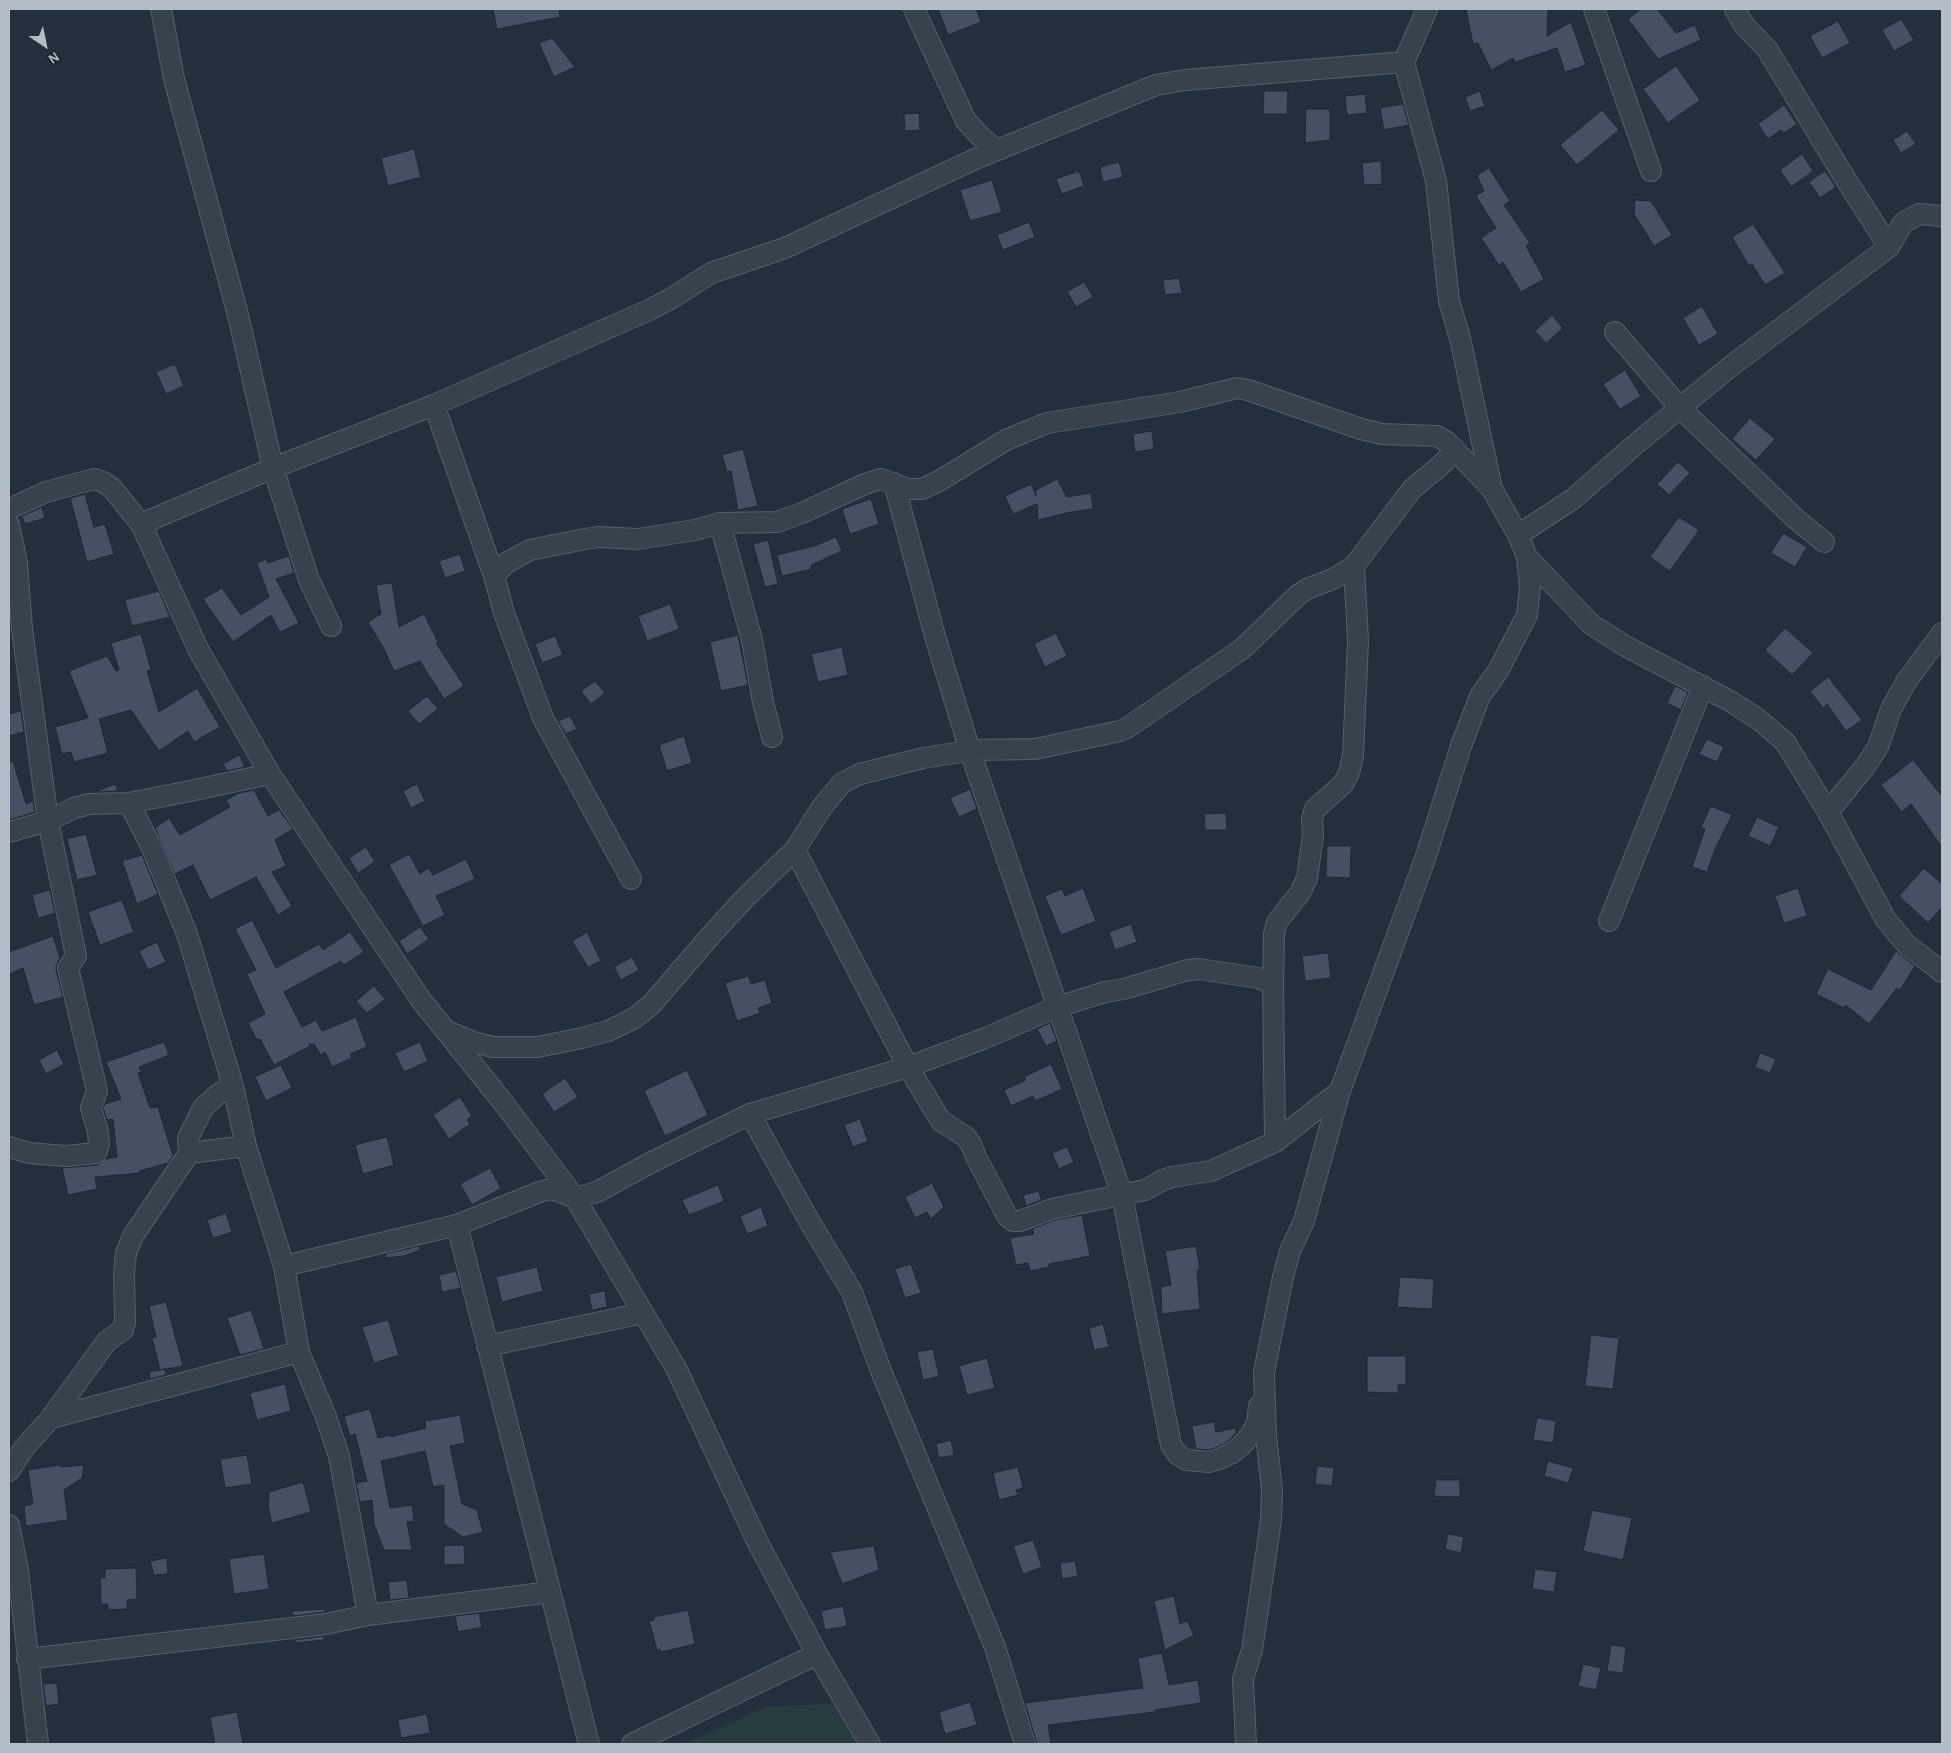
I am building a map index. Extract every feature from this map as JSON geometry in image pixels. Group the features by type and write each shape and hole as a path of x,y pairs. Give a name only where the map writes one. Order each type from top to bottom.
{"street":[{"path":"161,9 174,79 238,315 273,468 309,580 331,626"},
{"path":"914,9 966,122 997,150"},
{"path":"1427,9 1404,62 1436,181 1449,301 1460,338 1492,489"},
{"path":"1594,9 1651,171"},
{"path":"1735,9 1744,25 1767,49 1889,247"},
{"path":"141,524 273,468 434,405 649,310 711,273 785,248 997,150 1156,85 1185,80 1404,62"},
{"path":"1518,535 1573,500 1637,443 1681,409 1731,366 1889,247 1902,223 1919,214 1942,216"},
{"path":"1615,332 1681,409 1790,514 1824,542"},
{"path":"494,576 506,564 530,550 598,537 638,540 658,538 720,523 777,522 881,479 894,483 908,490 922,489 939,481 1006,440 1047,423 1180,402 1237,388 1382,434 1437,436 1454,448 1492,489 1518,535 1527,557 1530,588 1526,615 1498,671 1480,696 1461,746 1422,868 1340,1092 1304,1221 1290,1251 1283,1277 1260,1389 1257,1423 1243,1444 1232,1453 1220,1459 1209,1462 1187,1460 1178,1455 1171,1445 1122,1195 970,751 936,640 894,483"},
{"path":"434,405 494,576 504,614 543,718 631,879"},
{"path":"445,1030 473,1042 493,1047 538,1046 608,1031 633,1019 651,1006 718,927 795,850 822,807 842,783 860,774 905,763 970,751 1035,749 1127,728 1242,649 1278,613 1307,588 1335,578 1354,566 1401,506 1412,488 1441,465 1451,455 1454,448"},
{"path":"9,509 46,492 94,478 112,488 141,524 199,651 270,774 421,1000 502,1101 575,1198 676,1368 757,1541 817,1654 829,1671 870,1744"},
{"path":"720,523 752,640 763,702 772,737"},
{"path":"9,525 17,563 22,629 48,822 76,956 68,968 97,1091 91,1108 98,1132 99,1144 96,1153 65,1156 29,1153 9,1147"},
{"path":"1527,557 1592,626 1627,648 1703,686 1758,719 1785,742 1828,812 1886,920 1907,945 1942,972"},
{"path":"1275,1142 1274,934 1277,922 1300,893 1307,878 1313,835 1312,819 1315,810 1343,784 1349,773 1353,756 1358,641 1354,566"},
{"path":"1828,812 1864,768 1878,746 1891,709 1906,682 1942,633"},
{"path":"1609,921 1703,686"},
{"path":"9,832 48,822 74,808 89,804 129,802 190,792 270,774"},
{"path":"129,802 153,850 187,934 233,1086 246,1146 284,1266 299,1352 326,1417 339,1456 368,1615"},
{"path":"795,850 908,1068 941,1121 966,1137 971,1144 1007,1216 1013,1221 1020,1221 1052,1209 1145,1190 1172,1177 1211,1171 1275,1142 1340,1092"},
{"path":"284,1266 457,1225 542,1192 552,1190 575,1198 597,1192 652,1162 750,1114 908,1068 1058,1007 1188,970 1258,978 1273,984"},
{"path":"9,1471 24,1448 51,1418 108,1341 123,1330 125,1322 124,1273 126,1253 133,1236 143,1218 189,1153 188,1138 204,1108 218,1094 233,1086"},
{"path":"750,1114 808,1219 852,1292 881,1371 995,1647 1025,1744"},
{"path":"189,1153 246,1146"},
{"path":"457,1225 588,1744"},
{"path":"487,1346 643,1313"},
{"path":"51,1418 299,1352"},
{"path":"1246,1744 1243,1679 1252,1650 1271,1520 1272,1490 1266,1436 1264,1372"},
{"path":"9,1525 18,1570 38,1744"},
{"path":"27,1659 326,1624 368,1615 550,1592"},
{"path":"632,1744 817,1654"}],"green space":[{"path":"832,1703 857,1744 685,1744 765,1707"}],"building":[{"path":"493,9 559,9 560,17 497,29"},
{"path":"938,9 976,9 981,22 948,35"},
{"path":"1466,9 1548,9 1547,36 1571,22 1586,65 1565,72 1557,48 1515,62 1513,58 1491,70 1478,43 1473,44"},
{"path":"1641,9 1657,9 1676,33 1695,25 1701,40 1658,59 1628,19"},
{"path":"1901,19 1914,40 1894,51 1882,30"},
{"path":"1838,21 1850,43 1822,58 1810,36"},
{"path":"552,38 575,67 554,77 539,43"},
{"path":"1676,66 1700,100 1668,123 1643,89"},
{"path":"1264,91 1288,91 1287,114 1263,114"},
{"path":"1480,91 1485,106 1470,111 1465,97"},
{"path":"1365,94 1367,113 1347,115 1345,96"},
{"path":"1403,104 1409,125 1384,130 1380,108"},
{"path":"1784,105 1797,124 1784,133 1781,130 1768,139 1758,124"},
{"path":"1306,109 1330,109 1330,140 1305,143"},
{"path":"1602,110 1619,130 1577,165 1560,145"},
{"path":"919,113 920,130 905,131 904,114"},
{"path":"1907,131 1916,144 1901,153 1893,140"},
{"path":"414,149 421,177 388,186 381,158"},
{"path":"1802,154 1813,171 1791,187 1780,170"},
{"path":"1381,161 1382,184 1364,185 1362,163"},
{"path":"1119,162 1123,177 1103,182 1100,167"},
{"path":"1489,168 1510,201 1504,205 1530,243 1526,246 1544,279 1521,292 1503,262 1499,265 1481,238 1496,228 1476,196 1484,191 1477,175"},
{"path":"1079,171 1084,186 1062,194 1056,179"},
{"path":"1825,171 1836,187 1820,198 1809,182"},
{"path":"992,180 1002,212 970,221 960,190"},
{"path":"1635,200 1651,201 1672,235 1654,246 1634,214"},
{"path":"1029,222 1035,237 1003,250 997,235"},
{"path":"1753,224 1785,273 1765,285 1752,264 1749,266 1732,237"},
{"path":"1179,278 1182,293 1165,295 1163,280"},
{"path":"1084,282 1093,297 1076,307 1067,292"},
{"path":"1702,306 1718,334 1699,345 1683,318"},
{"path":"1552,315 1563,328 1546,343 1535,331"},
{"path":"175,364 184,386 166,394 156,372"},
{"path":"1625,370 1641,396 1620,409 1603,384"},
{"path":"1750,418 1775,439 1756,460 1732,439"},
{"path":"1152,431 1154,449 1135,452 1133,434"},
{"path":"743,449 758,506 738,510 731,471 727,472 722,455"},
{"path":"1678,462 1690,473 1669,495 1657,484"},
{"path":"1057,479 1067,497 1091,493 1093,509 1038,520 1037,504 1013,514 1005,496 1031,484 1036,496 1036,490"},
{"path":"85,494 94,527 105,524 114,554 87,562 70,498"},
{"path":"871,499 879,524 850,534 842,509"},
{"path":"42,507 45,518 25,524 22,516"},
{"path":"1679,517 1699,530 1670,571 1650,557"},
{"path":"1783,533 1807,547 1795,567 1771,553"},
{"path":"836,537 842,551 811,565 812,569 782,576 777,555 814,546"},
{"path":"768,540 778,584 765,587 753,544"},
{"path":"460,554 465,571 445,578 439,561"},
{"path":"289,556 294,573 276,579 299,623 280,632 271,615 233,642 203,599 222,588 241,615 269,597 257,563 266,559 268,563"},
{"path":"392,583 399,627 424,614 438,642 436,643 464,686 444,699 420,661 394,671 383,647 368,622 381,614 376,585"},
{"path":"159,591 170,617 132,626 125,600"},
{"path":"670,604 679,629 647,641 638,616"},
{"path":"1785,628 1813,653 1792,675 1765,650"},
{"path":"1056,633 1067,656 1045,667 1034,644"},
{"path":"141,634 151,670 147,671 159,712 197,688 220,727 194,742 188,731 159,751 131,710 99,719 108,753 74,762 71,752 62,754 55,727 88,718 69,671 107,656 116,671 119,670 111,643"},
{"path":"738,635 748,685 721,691 710,642"},
{"path":"555,636 563,655 542,663 535,644"},
{"path":"842,647 848,675 818,682 811,654"},
{"path":"1828,677 1862,720 1846,731 1827,704 1823,708 1810,691"},
{"path":"595,681 605,693 591,704 581,691"},
{"path":"1675,686 1688,692 1681,710 1667,703"},
{"path":"427,696 438,709 419,724 408,711"},
{"path":"21,711 24,732 9,736 9,714"},
{"path":"570,716 577,729 566,734 558,721"},
{"path":"684,736 692,763 667,771 659,745"},
{"path":"1707,739 1724,747 1717,762 1699,754"},
{"path":"239,755 245,767 227,771 223,764"},
{"path":"1913,760 1942,796 1942,847 1911,804 1902,812 1881,785"},
{"path":"13,761 26,804 33,801 35,812 9,820 9,762"},
{"path":"115,784 118,791 97,791"},
{"path":"417,784 425,801 411,808 403,791"},
{"path":"970,789 977,809 959,817 950,798"},
{"path":"254,790 268,816 279,810 293,829 275,840 286,866 272,872 292,906 278,915 256,877 210,900 193,865 175,874 155,828 169,818 180,835 230,807 226,800 239,793"},
{"path":"1711,806 1732,815 1715,849 1707,872 1692,867 1705,829 1701,827"},
{"path":"1226,813 1227,830 1205,830 1204,814"},
{"path":"1757,817 1779,827 1770,846 1748,836"},
{"path":"86,834 97,875 77,880 67,839"},
{"path":"1327,846 1351,846 1350,878 1326,877"},
{"path":"366,847 375,862 358,873 349,858"},
{"path":"409,854 420,874 428,868 433,875 466,859 475,879 436,896 445,915 423,926 389,865"},
{"path":"142,855 158,894 137,904 122,861"},
{"path":"1924,868 1942,884 1942,907 1928,923 1899,896"},
{"path":"1083,888 1096,921 1061,935 1045,896 1062,889 1065,896"},
{"path":"1798,888 1807,916 1784,923 1775,896"},
{"path":"50,890 55,913 38,918 32,895"},
{"path":"122,900 134,932 100,945 88,912"},
{"path":"252,920 276,968 319,944 323,950 350,932 364,952 344,965 341,961 284,992 302,1027 316,1020 322,1031 356,1017 367,1047 350,1054 352,1058 332,1067 325,1052 321,1055 314,1044 311,1045 309,1043 310,1046 274,1065 260,1039 257,1040 248,1023 265,1014 247,974 256,970 235,929"},
{"path":"1131,924 1137,942 1115,950 1109,932"},
{"path":"420,927 429,939 407,954 399,941"},
{"path":"587,932 601,961 588,967 572,941"},
{"path":"53,936 60,958 56,970 63,997 34,1005 23,968 9,974 9,952"},
{"path":"157,942 166,962 148,970 139,951"},
{"path":"1896,951 1915,966 1900,990 1897,988 1869,1024 1846,1005 1844,1008 1816,994 1828,969 1871,990"},
{"path":"1328,953 1331,978 1305,981 1302,956"},
{"path":"632,957 639,970 621,980 614,967"},
{"path":"748,976 751,984 765,980 772,1003 758,1008 760,1013 737,1021 725,983"},
{"path":"374,986 385,999 367,1013 356,1001"},
{"path":"1050,1023 1057,1041 1046,1046 1037,1029"},
{"path":"164,1042 169,1055 139,1067 141,1072 138,1073 150,1108 158,1107 173,1156 168,1163 139,1171 140,1173 95,1177 97,1189 68,1195 62,1168 97,1165 106,1159 117,1157 113,1119 107,1120 103,1108 105,1104 121,1099 106,1062"},
{"path":"420,1042 428,1061 404,1072 395,1053"},
{"path":"57,1050 64,1064 46,1074 39,1060"},
{"path":"1760,1053 1776,1059 1770,1073 1755,1067"},
{"path":"1051,1064 1062,1089 1035,1101 1033,1096 1011,1106 1004,1090 1026,1080 1024,1077"},
{"path":"281,1065 292,1088 266,1101 255,1077"},
{"path":"687,1070 708,1115 665,1136 644,1091"},
{"path":"565,1078 578,1097 554,1112 542,1094"},
{"path":"460,1097 472,1116 467,1120 470,1124 449,1139 433,1115"},
{"path":"860,1119 868,1141 853,1147 844,1125"},
{"path":"387,1137 394,1165 363,1174 355,1145"},
{"path":"1067,1147 1074,1162 1059,1169 1052,1153"},
{"path":"490,1168 501,1188 472,1205 460,1184"},
{"path":"932,1183 944,1207 931,1219 927,1212 915,1218 905,1197"},
{"path":"718,1185 724,1201 689,1215 682,1200"},
{"path":"1039,1191 1041,1200 1026,1206 1023,1195"},
{"path":"761,1207 768,1226 747,1234 740,1216"},
{"path":"226,1213 232,1232 213,1238 207,1220"},
{"path":"1082,1215 1090,1256 1049,1264 1049,1267 1030,1271 1028,1263 1016,1265 1010,1238 1034,1234 1032,1229 1055,1220"},
{"path":"419,1246 420,1250 404,1256 386,1258 385,1254"},
{"path":"1196,1246 1200,1270 1197,1270 1200,1309 1162,1314 1161,1287 1171,1285 1165,1251"},
{"path":"911,1264 921,1293 905,1298 895,1269"},
{"path":"537,1267 543,1291 502,1302 496,1277"},
{"path":"456,1271 461,1288 442,1292 439,1275"},
{"path":"1400,1277 1434,1279 1432,1309 1397,1307"},
{"path":"605,1291 607,1307 592,1310 589,1294"},
{"path":"166,1302 183,1366 160,1370 152,1338 156,1337 149,1306"},
{"path":"251,1310 264,1349 240,1355 227,1318"},
{"path":"388,1320 399,1355 374,1363 362,1327"},
{"path":"1103,1324 1109,1347 1094,1350 1089,1328"},
{"path":"1591,1335 1619,1338 1613,1389 1585,1386"},
{"path":"933,1349 939,1376 923,1380 917,1352"},
{"path":"1367,1356 1406,1356 1406,1385 1398,1385 1398,1393 1367,1392"},
{"path":"987,1358 995,1388 967,1395 959,1366"},
{"path":"165,1369 166,1375 150,1379 149,1372"},
{"path":"285,1384 291,1411 257,1420 250,1393"},
{"path":"370,1409 378,1438 391,1435 391,1437 426,1428 425,1421 460,1415 465,1443 450,1446 462,1504 477,1510 483,1532 463,1537 444,1524 444,1485 433,1487 425,1451 381,1461 390,1508 412,1505 414,1521 407,1522 412,1550 384,1550 374,1524 372,1500 360,1502 356,1483 367,1481 355,1434 350,1436 344,1416"},
{"path":"1537,1418 1556,1421 1553,1443 1533,1440"},
{"path":"1214,1422 1216,1432 1236,1428 1236,1433 1226,1443 1215,1448 1208,1450 1196,1449 1192,1426"},
{"path":"951,1440 954,1455 939,1458 936,1444"},
{"path":"247,1455 252,1484 225,1488 220,1459"},
{"path":"1548,1461 1573,1468 1568,1483 1544,1476"},
{"path":"60,1465 60,1467 84,1465 82,1478 64,1490 68,1520 26,1526 24,1506 33,1504 28,1470"},
{"path":"1317,1466 1334,1468 1332,1486 1315,1484"},
{"path":"1018,1467 1023,1488 1016,1490 1018,1495 999,1500 993,1473"},
{"path":"1436,1480 1460,1480 1460,1497 1434,1496"},
{"path":"303,1482 311,1512 272,1523 268,1506 269,1492"},
{"path":"1592,1510 1632,1518 1623,1560 1583,1551"},
{"path":"1448,1534 1464,1537 1461,1553 1445,1549"},
{"path":"1033,1540 1042,1567 1023,1574 1013,1546"},
{"path":"464,1545 465,1564 444,1565 444,1546"},
{"path":"874,1546 879,1570 842,1584 830,1552"},
{"path":"264,1554 269,1589 234,1594 229,1559"},
{"path":"167,1558 168,1574 154,1575 150,1561"},
{"path":"1075,1561 1078,1576 1062,1579 1060,1563"},
{"path":"136,1568 137,1599 127,1600 127,1609 108,1610 108,1604 101,1604 100,1578 105,1578 105,1569"},
{"path":"1535,1569 1557,1572 1554,1592 1532,1589"},
{"path":"407,1580 409,1598 390,1600 388,1582"},
{"path":"1174,1596 1180,1624 1187,1621 1194,1635 1165,1650 1154,1601"},
{"path":"843,1606 847,1626 825,1630 821,1611"},
{"path":"325,1609 325,1612 293,1616 292,1611"},
{"path":"688,1610 695,1644 661,1652 660,1649 657,1650 649,1621 654,1620 654,1617"},
{"path":"479,1613 482,1627 458,1632 455,1616"},
{"path":"324,1636 324,1640 295,1643 295,1640"},
{"path":"1611,1645 1626,1647 1623,1673 1607,1671"},
{"path":"1162,1653 1169,1685 1198,1680 1201,1703 1155,1710 1155,1712 1048,1725 1051,1744 1037,1744 1025,1703 1143,1688 1138,1658"},
{"path":"1583,1664 1601,1668 1596,1690 1578,1686"},
{"path":"57,1683 59,1704 46,1706 43,1684"},
{"path":"970,1702 977,1725 945,1734 939,1712"},
{"path":"237,1712 243,1744 215,1744 210,1717"},
{"path":"427,1714 430,1733 401,1738 398,1720"}]}
